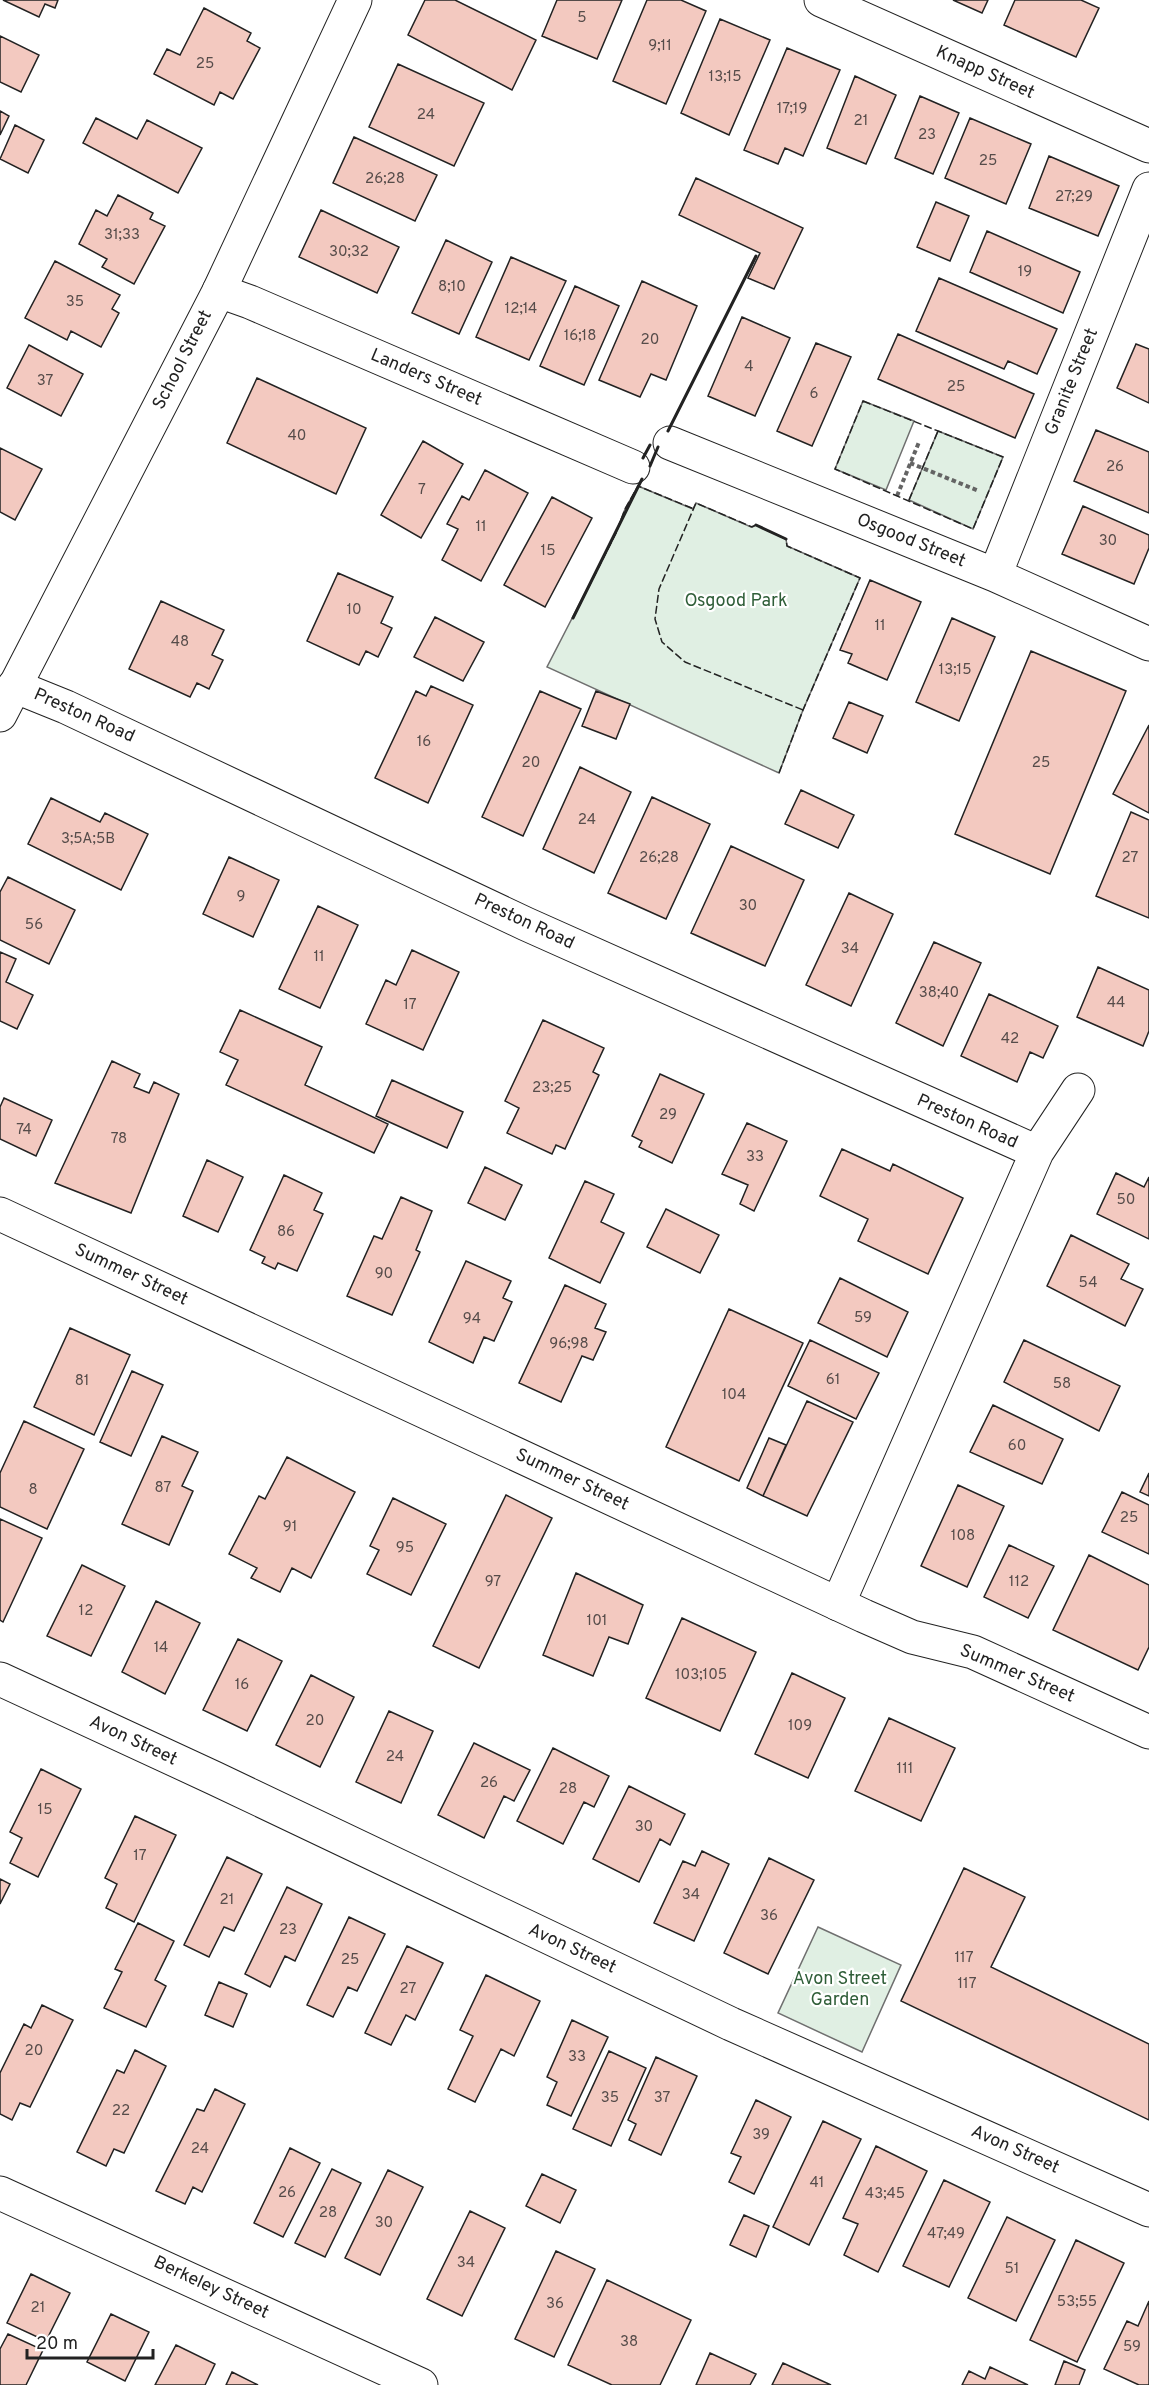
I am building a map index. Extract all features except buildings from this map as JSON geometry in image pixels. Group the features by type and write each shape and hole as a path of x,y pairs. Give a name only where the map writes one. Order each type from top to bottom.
{"street":[{"name":"School Street","path":"0,715 219,291 355,0"},
{"name":"Knapp Street","path":"820,0 1149,146"},
{"name":"Granite Street","path":"995,575 1149,189"},
{"name":"Landers Street","path":"219,291 250,302 633,467"},
{"name":"Osgood Street","path":"670,443 995,575 1149,644"},
{"name":"Preston Road","path":"14,686 66,706 526,924 1038,1152"},
{"name":"Preston Road","path":"838,1604 1038,1152 1078,1090"},
{"name":"Summer Street","path":"0,1214 838,1604 912,1637 973,1652 1149,1732"},
{"name":"Avon Street","path":"0,1679 730,2024 1149,2210"},
{"name":"Berkeley Street","path":"0,2193 422,2385"}],"path":[{"path":"894,505 919,442"},
{"path":"910,463 979,491"}],"green space":[{"path":"863,401 914,421 886,490 835,469"},
{"path":"938,431 1003,457 973,529 909,500"},
{"name":"Osgood Park","path":"638,486 693,509 696,503 751,527 756,525 786,539 787,546 860,578 803,710 779,773 547,667"},
{"name":"Avon Street Garden","path":"818,1927 901,1965 862,2052 778,2013"}],"fence":[{"path":"863,401 1003,457 973,529 835,469 863,401"},
{"path":"909,500 938,431"},
{"path":"643,458 650,445"},
{"path":"573,618 638,486 694,509"},
{"path":"756,525 752,527 696,503 659,589 655,619 662,642 685,662 803,710"},
{"path":"779,773 803,710 860,578 787,546 786,539"}],"wall":[{"path":"668,431 756,256"},
{"path":"643,458 650,445"},
{"path":"650,466 658,447"},
{"path":"573,618 642,479"},
{"path":"756,525 786,539"}]}
